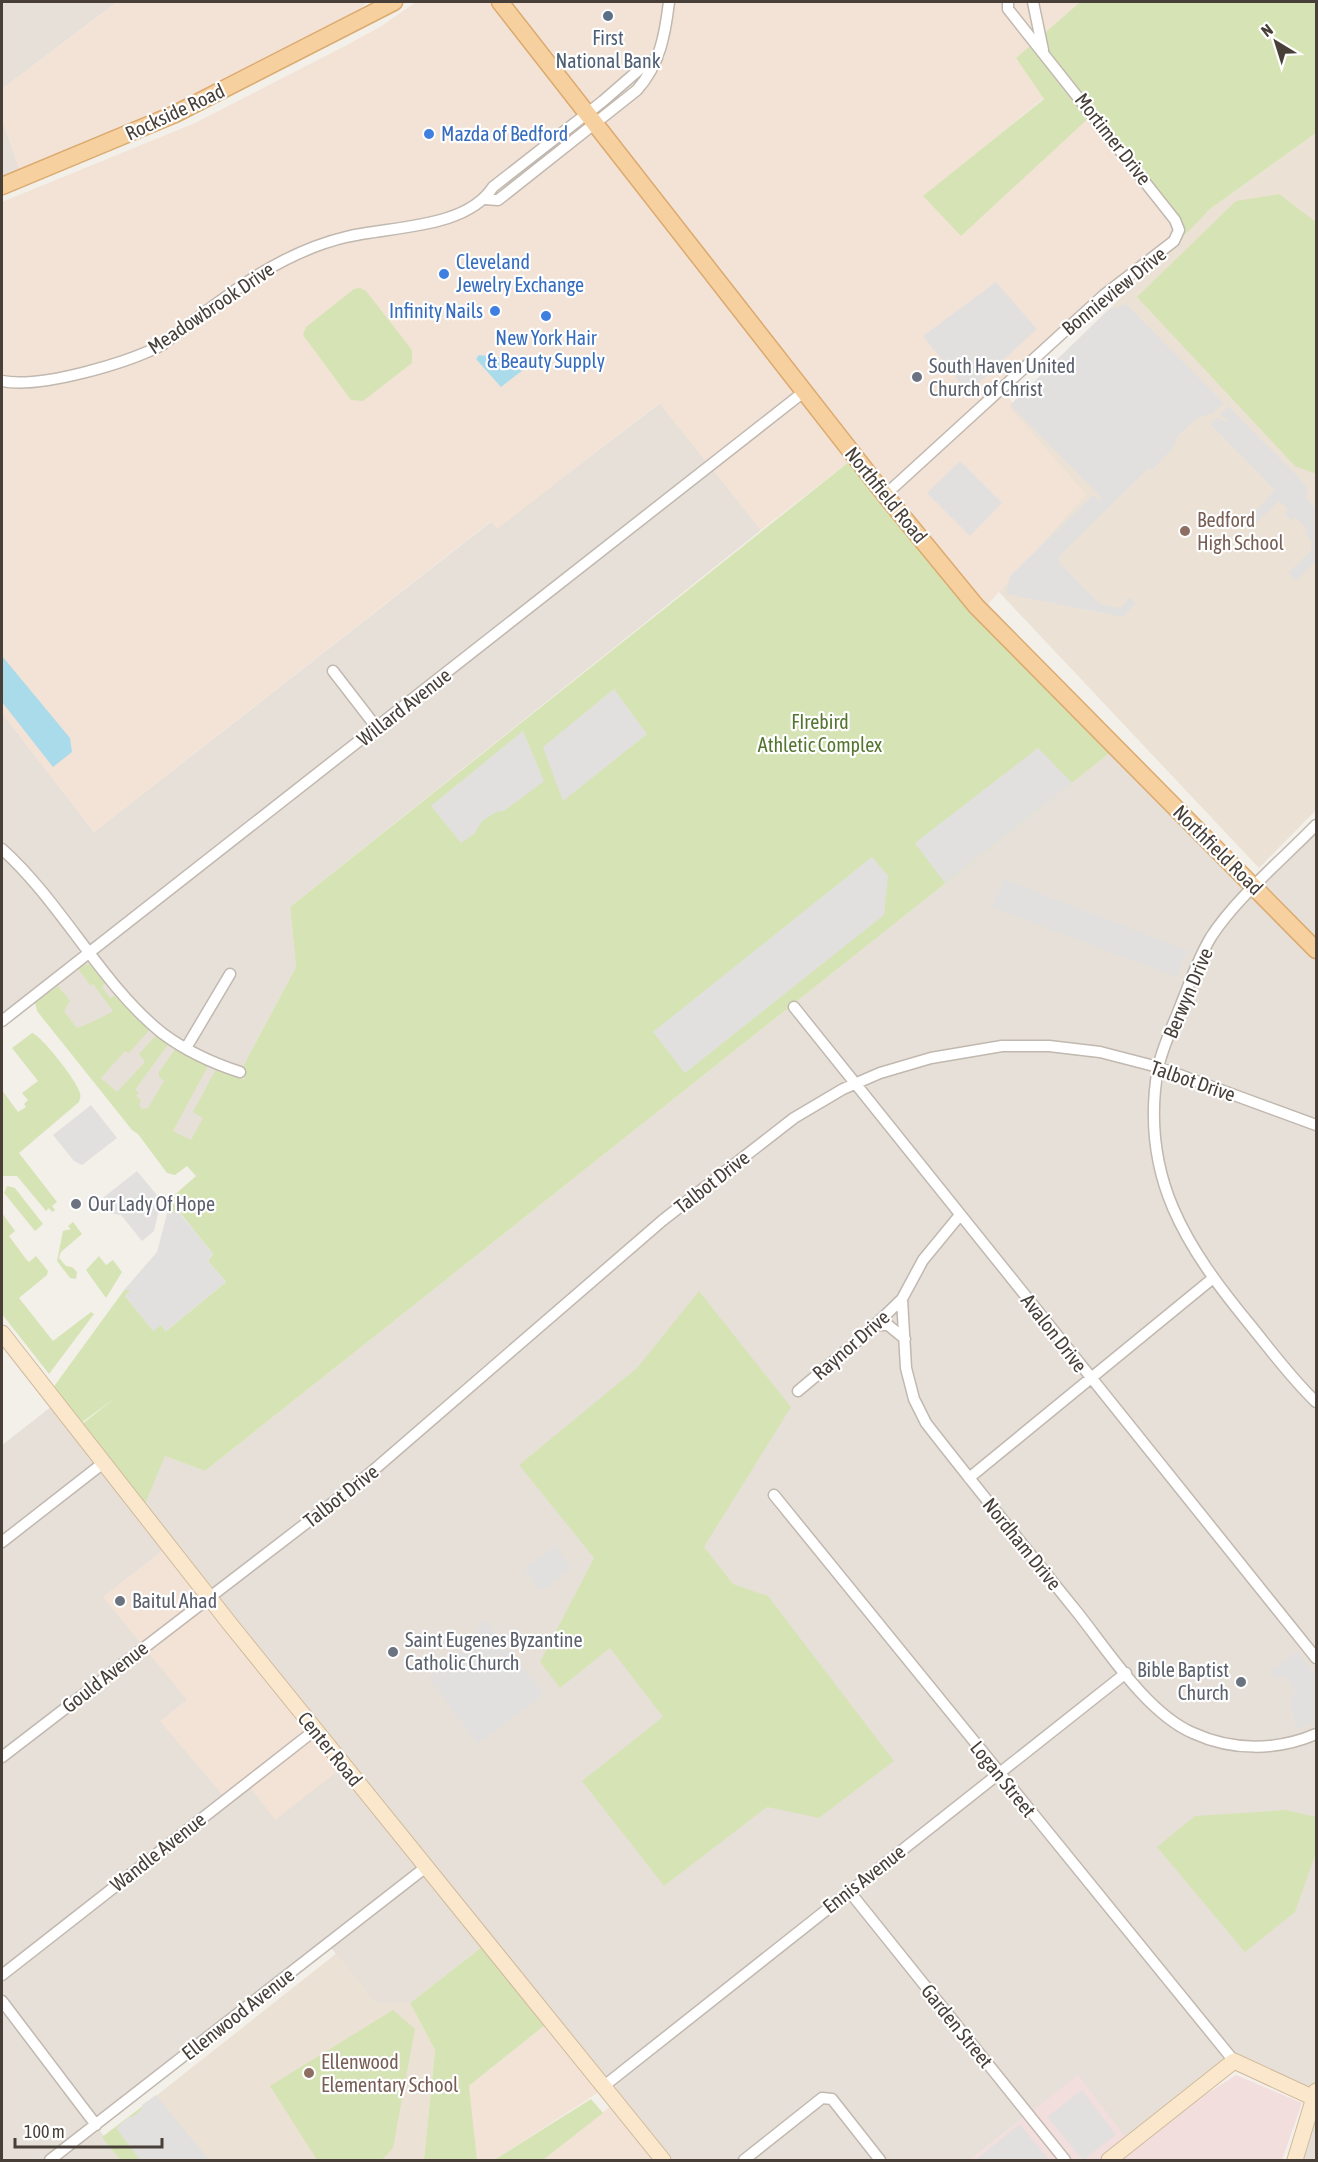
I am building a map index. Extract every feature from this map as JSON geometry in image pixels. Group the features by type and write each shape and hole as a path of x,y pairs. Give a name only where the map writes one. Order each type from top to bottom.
{"main road":[{"name":"Rockside Road","path":"342,26 367,2"},
{"name":"Rockside Road","path":"2,186 175,114 275,64 342,26 394,2"},
{"name":"Northfield Road","path":"500,2 885,495 976,606 1317,950"},
{"name":"Center Road","path":"2,1333 208,1597 663,2160"},
{"path":"1109,2160 1234,2061 1316,2096 1295,2160"}],"street":[{"name":"Meadowbrook Drive","path":"2,381 18,384 106,368 143,355 162,345 266,268 289,256 345,237 438,220 469,210 485,199 493,187 592,119 641,68 657,58 665,39 669,2"},
{"name":"Mortimer Drive","path":"1008,2 1008,9 1175,220 1179,230"},
{"name":"Mortimer Drive","path":"1033,2 1043,51"},
{"name":"Bonnieview Drive","path":"885,495 1104,295 1174,241 1179,230"},
{"name":"Willard Avenue","path":"2,1021 805,392"},
{"path":"333,671 377,728"},
{"name":"Berwyn Drive","path":"1317,825 1255,887 1211,938 1192,977 1158,1067 1156,1149 1164,1189 1181,1229 1212,1279 1317,1402"},
{"path":"2,849 42,890 139,1010 162,1032 215,1064 240,1072"},
{"path":"186,1048 230,974"},
{"name":"Avalon Drive","path":"794,1007 1090,1378 1315,1653"},
{"name":"Talbot Drive","path":"208,1597 361,1481 663,1220 794,1118 854,1084 922,1060 1002,1046 1049,1046 1100,1052 1158,1067 1317,1125"},
{"path":"902,1299 923,1260 960,1215"},
{"path":"969,1478 1212,1279"},
{"name":"Raynor Drive","path":"798,1391 876,1325 902,1299"},
{"name":"Nordham Drive","path":"902,1299 906,1368 914,1399 926,1423 1126,1673 1168,1718 1191,1733 1210,1740 1250,1748 1277,1746 1317,1734"},
{"path":"876,1325 888,1325 905,1339"},
{"path":"2,1542 102,1464"},
{"name":"Logan Street","path":"774,1495 1234,2061"},
{"name":"Gould Avenue","path":"2,1757 208,1597"},
{"name":"Ennis Avenue","path":"604,2086 1126,1673"},
{"name":"Wandle Avenue","path":"2,1975 315,1730"},
{"name":"Ellenwood Avenue","path":"50,2160 426,1867"},
{"name":"Garden Street","path":"849,1891 1065,2160"},
{"path":"2,2001 96,2125"},
{"path":"744,2160 822,2098 832,2099 880,2160"}],"shaded area":[{"path":"2,2 117,2 2,89"},
{"path":"117,2 367,2 342,26 22,177 2,119 2,89"},
{"path":"416,2 1080,2 1016,58 1044,98 924,196 1093,114 1179,230 1001,388 1086,494 981,612 855,457 761,530 659,403 497,529 491,521 94,832 2,713 2,202 195,123 380,27"},
{"path":"2,119 22,177 2,186"},
{"name":"Bedford High School","path":"1316,133 1316,810 1259,868 999,592 1086,494 1010,408 1210,209"},
{"path":"996,282 1037,329 968,393 923,336"},
{"path":"1126,304 1224,403 1212,414 1197,418 1177,437 1173,448 1153,469 1148,469 1059,556 1060,563 1100,604 1120,608 1130,597 1136,603 1123,617 1006,594 1010,576 1093,495 1099,500 1102,498 1010,405 1108,310"},
{"path":"660,403 761,530 290,907 296,967 240,1072 245,1080 199,1161 139,1125 36,995 2,1021 2,713 94,832 492,521 497,528"},
{"path":"1228,406 1307,486 1307,499 1316,508 1316,561 1296,581 1288,573 1311,551 1312,542 1305,534 1308,530 1295,517 1291,521 1285,514 1288,509 1279,501 1256,523 1252,515 1275,490 1210,424 1217,418 1227,422 1228,420 1219,415"},
{"path":"960,461 1002,503 970,536 927,493"},
{"path":"614,689 647,734 563,801 543,747"},
{"path":"523,731 544,781 504,811 496,812 482,821 474,834 461,843 431,806"},
{"path":"1038,748 1072,783 945,883 915,843"},
{"path":"1116,748 1255,887 1316,825 1316,2160 1295,2160 1314,2098 1234,2061 1130,2143 1028,2114 970,2160 663,2160 487,1943 410,2003 375,2003 328,1944 96,2125 121,2160 2,2160 2,1445 56,1403 102,1464 165,1456 205,1471","holes":["187,1700 226,1798 161,1721"]},
{"path":"872,857 888,876 884,915 685,1073 653,1032"},
{"path":"1004,879 1188,951 1176,977 992,907"},
{"path":"91,1105 117,1138 82,1165 74,1161 53,1135"},
{"path":"137,1171 157,1195 160,1205 154,1231 142,1241 121,1215 109,1213 99,1201"},
{"path":"168,1210 171,1214 177,1210 193,1229 213,1254 208,1261 226,1282 166,1331 161,1325 153,1331 125,1296 131,1290 124,1290 157,1252"},
{"path":"168,1546 344,1766 275,1820 247,1783 226,1799 160,1721 187,1700 103,1597"},
{"path":"555,1546 572,1568 541,1591 524,1569"},
{"path":"484,1619 544,1694 478,1744 429,1678 464,1649"},
{"path":"1297,1651 1316,1676 1316,1722 1296,1729 1290,1698 1295,1697 1293,1684 1290,1684 1288,1676 1275,1679 1270,1672"},
{"name":"Ellenwood Elementary School","path":"337,1953 375,2003 410,2003 435,2050 424,2160 206,2160 156,2096"},
{"path":"550,2021 605,2088 494,2160 424,2160 428,2119"},
{"path":"1078,2075 1130,2143 1236,2075 1302,2103 1282,2160 970,2160"},
{"path":"1082,2090 1116,2135 1083,2160 1047,2117"},
{"path":"156,2095 209,2160 140,2160 116,2128 129,2117 133,2117 142,2109 142,2105"},
{"path":"616,2102 663,2160 543,2160"},
{"path":"1020,2124 1049,2160 975,2160"}],"green space":[{"path":"1080,2 1316,2 1316,133 1210,209 1185,235 1093,114 961,236 923,196 1044,99 1016,58"},
{"path":"1279,194 1316,222 1316,474 1295,466 1137,297 1236,201"},
{"path":"360,288 366,291 412,350 412,363 363,401 351,400 303,335 306,327 354,289"},
{"name":"FIrebird Athletic Complex","path":"855,457 885,495 1116,748 205,1471 165,1456 145,1504 82,1424 115,1398 81,1423 54,1388 55,1385 125,1289 131,1290 125,1296 153,1330 161,1325 166,1331 226,1282 208,1261 213,1254 178,1210 171,1214 168,1210 170,1199 196,1176 187,1166 175,1175 167,1173 37,1011 35,1003 58,986 70,1001 64,1011 77,1028 111,1013 113,1011 93,984 91,986 78,969 84,964 92,965 107,980 102,987 110,998 118,994 151,1028 129,1053 125,1051 101,1078 117,1092 145,1062 139,1054 157,1034 169,1043 135,1090 139,1092 136,1096 141,1100 139,1105 142,1109 148,1108 164,1081 159,1077 159,1072 176,1048 208,1066 173,1131 191,1140 203,1118 193,1112 216,1069 245,1080 240,1072 296,967 290,907"},
{"path":"32,1033 59,1060 78,1087 80,1095 79,1102 19,1153 57,1202 52,1206 55,1210 52,1212 49,1208 46,1211 17,1176 2,1176 2,1090 18,1112 26,1107 24,1104 28,1100 22,1093 38,1081 12,1048"},
{"path":"7,1186 15,1188 43,1224 35,1231 4,1193"},
{"path":"2,1213 15,1231 9,1236 26,1259 29,1262 36,1256 48,1271 47,1275 19,1298 53,1341 91,1312 94,1314 49,1374 2,1314"},
{"path":"73,1222 82,1234 61,1252 59,1258 66,1266 72,1267 77,1272 76,1279 70,1278 57,1261 63,1231 71,1229 68,1226"},
{"path":"99,1256 106,1265 113,1260 122,1272 106,1298 86,1270"},
{"path":"699,1291 791,1407 704,1547 733,1584 768,1596 894,1761 819,1818 767,1807 664,1886 582,1781 663,1717 610,1648 560,1688 540,1662 594,1558 519,1465 637,1368"},
{"path":"1286,1810 1316,1817 1316,1853 1295,1912 1245,1952 1157,1847 1195,1816"},
{"path":"487,1943 550,2021 469,2086 477,2160 424,2160 435,2050 410,2003"},
{"path":"393,2010 415,2029 393,2148 382,2160 317,2160 270,2086"},
{"path":"156,2096 206,2160 120,2160 102,2137"},
{"path":"591,2099 603,2113 543,2160 494,2160"}],"water":[{"path":"479,355 523,360 523,370 501,387 476,359"},
{"path":"2,656 70,738 72,752 53,767 2,702"}],"place":[{"name":"First National Bank","path":"608,16"},
{"name":"Mazda of Bedford","path":"429,134"},
{"name":"Cleveland Jewelry Exchange","path":"444,274"},
{"name":"Infinity Nails","path":"495,311"},
{"name":"New York Hair & Beauty Supply","path":"546,316"},
{"name":"South Haven United Church of Christ","path":"917,377"},
{"name":"Bedford High School","path":"1185,531"},
{"name":"Our Lady Of Hope","path":"76,1204"},
{"name":"Baitul Ahad","path":"120,1601"},
{"name":"Saint Eugenes Byzantine Catholic Church","path":"393,1652"},
{"name":"Bible Baptist Church","path":"1241,1682"},
{"name":"Ellenwood Elementary School","path":"309,2073"}]}
